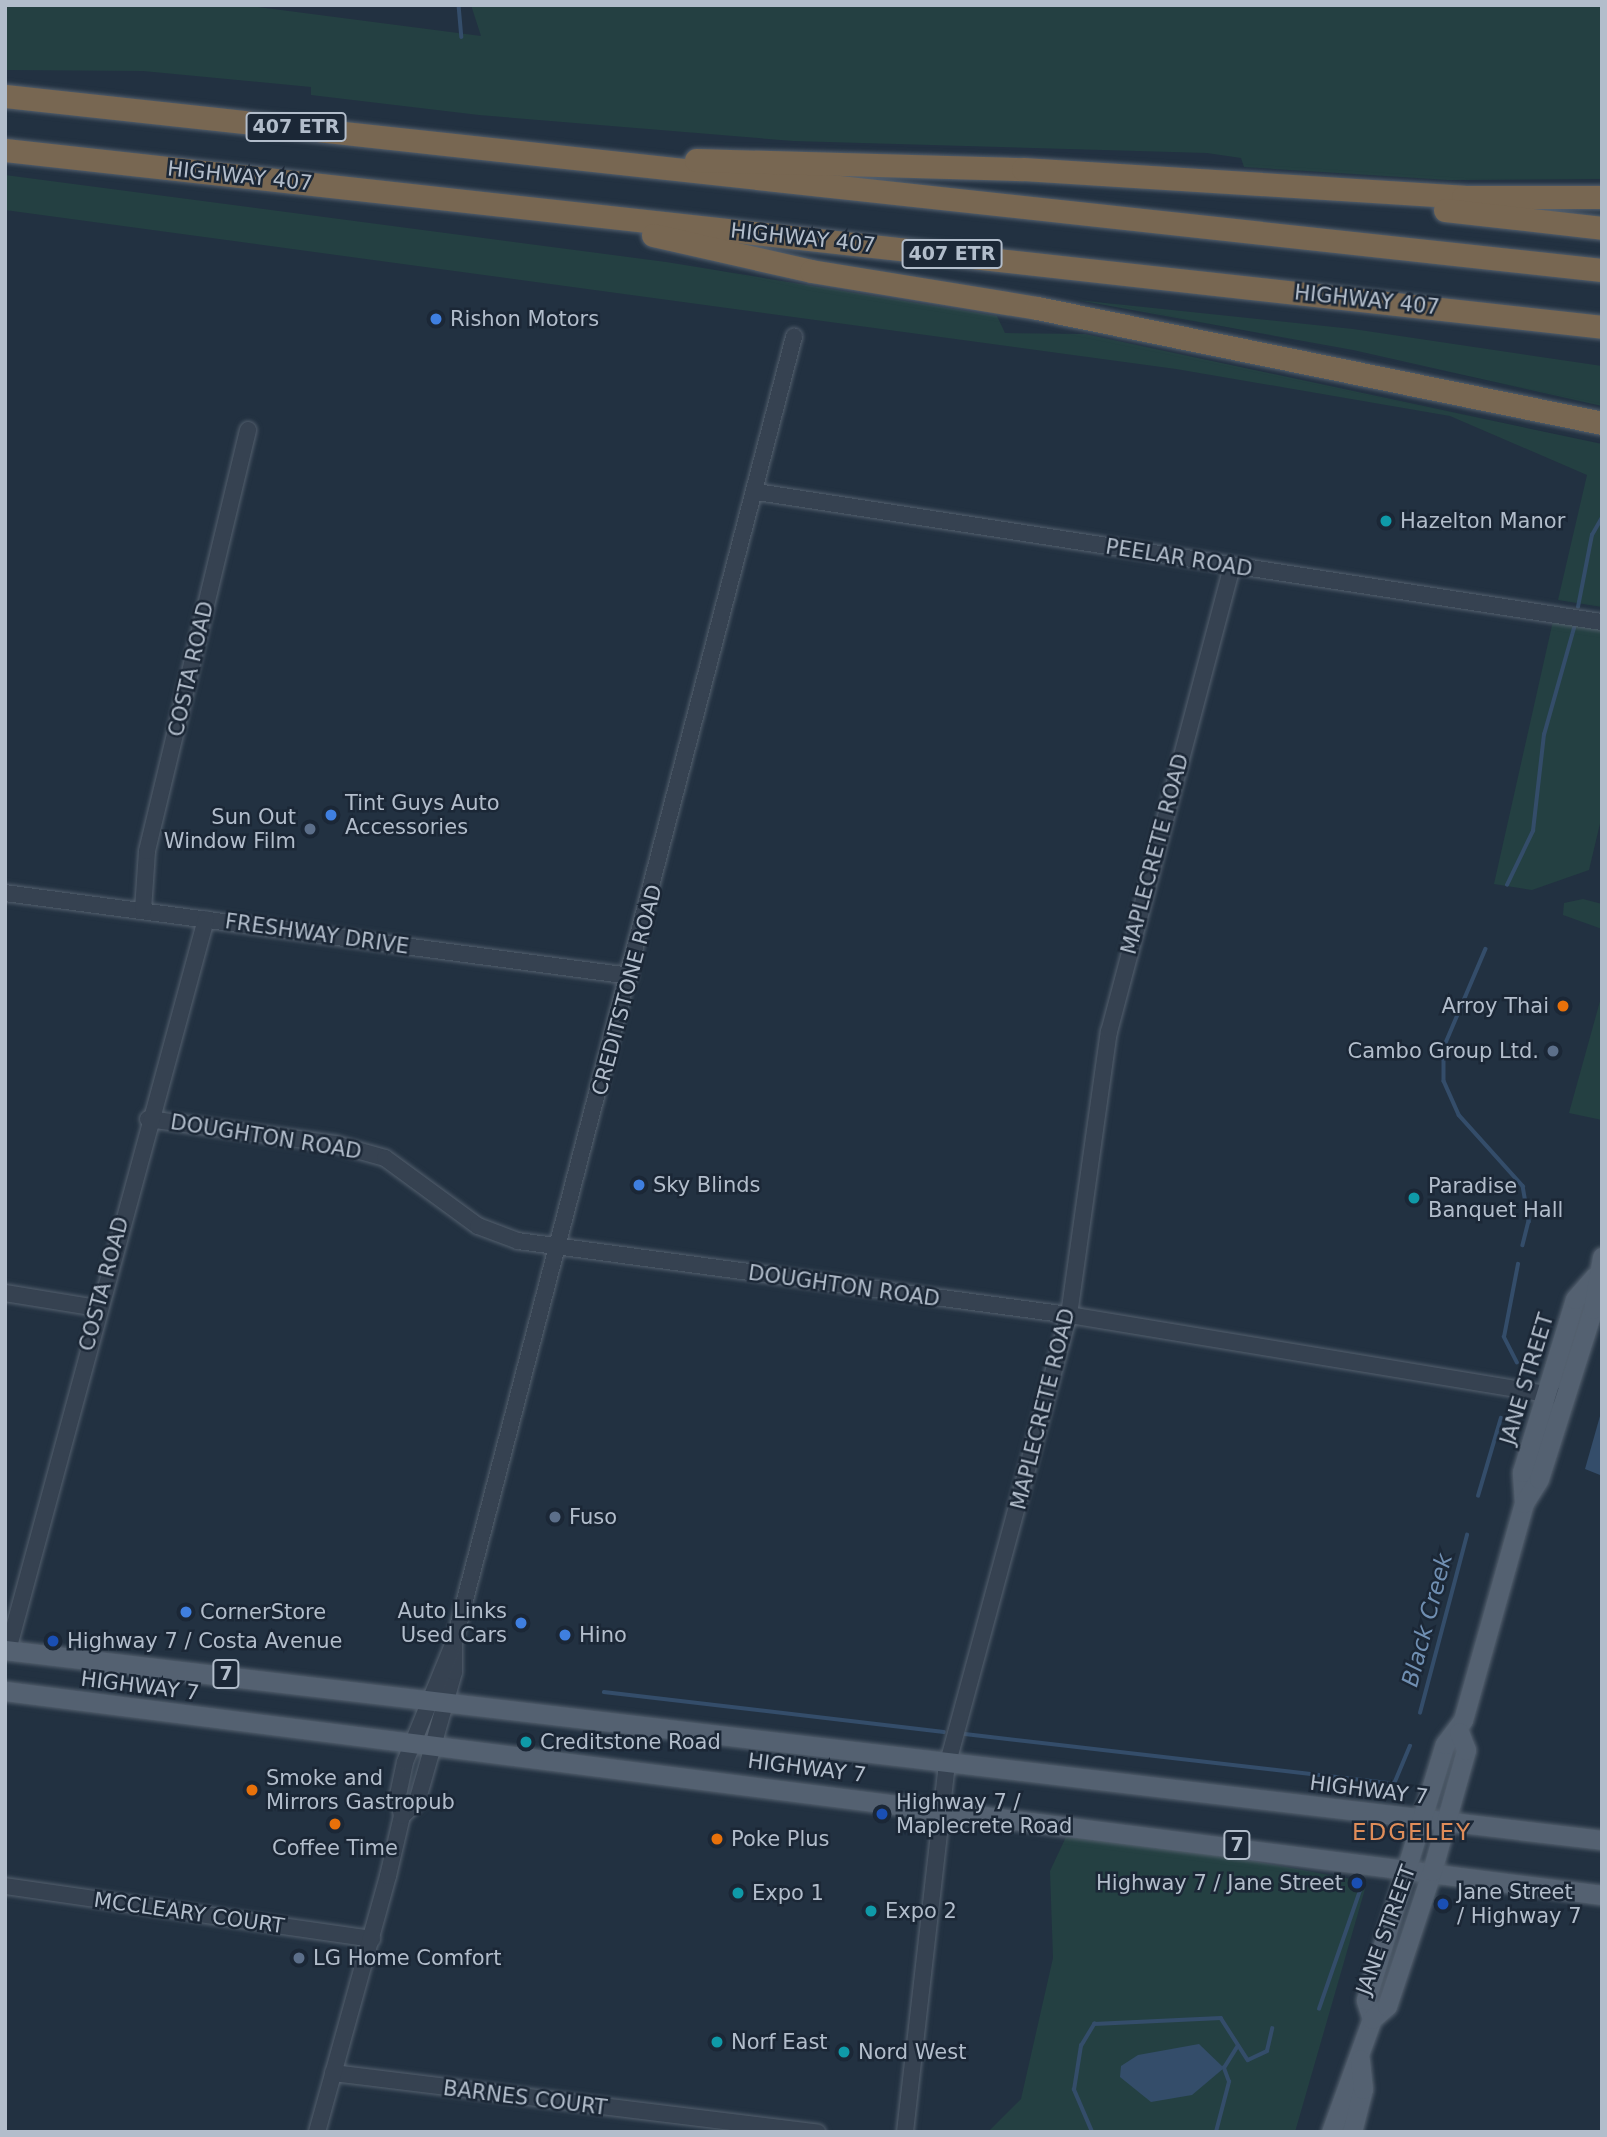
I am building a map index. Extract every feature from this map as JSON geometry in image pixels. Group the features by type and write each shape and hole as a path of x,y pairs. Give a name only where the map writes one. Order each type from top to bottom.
{"highway":[{"name":"407 ETR","path":"5,96 1602,270"},
{"name":"HIGHWAY 407","path":"5,150 1602,327"},
{"path":"586,159 1023,169 1231,184 1602,198"},
{"path":"1231,184 1602,228"},
{"path":"534,209 811,271 1037,308 1602,424"},
{"path":"1370,300 1602,342"}],"main road":[{"name":"JANE STREET","path":"1372,2019 1366,2000 1409,1868 1445,1744 1458,1732 1524,1503 1539,1479 1555,1396 1593,1309 1595,1276 1602,1257"},
{"name":"HIGHWAY 7","path":"7,1650 947,1766 1602,1840"},
{"name":"HIGHWAY 7","path":"5,1692 939,1807 1558,1887 1602,1895"},
{"name":"JANE STREET","path":"1331,2132 1344,2083 1360,2059 1372,2019 1387,2006 1432,1871 1466,1750 1458,1732"},
{"path":"1558,1887 1602,1886"},
{"name":"JANE STREET","path":"1352,2132 1363,2089 1360,2059"}],"street":[{"name":"CREDITSTONE ROAD","path":"317,2132 372,1939 402,1816 398,1795 412,1743 437,1703 458,1654 454,1642 757,492 794,337"},
{"name":"COSTA ROAD","path":"143,910 147,850 248,430"},
{"name":"PEELAR ROAD","path":"757,492 1602,622"},
{"name":"MAPLECRETE ROAD","path":"905,2132 939,1807 947,1766 1069,1315 1109,1032 1232,566"},
{"name":"FRESHWAY DRIVE","path":"5,893 630,976"},
{"name":"COSTA ROAD","path":"7,1650 148,1119 206,919"},
{"name":"DOUGHTON ROAD","path":"148,1119 335,1143 385,1158 489,1231 558,1247 1069,1315 1555,1396"},
{"path":"5,1293 97,1308"},
{"name":"CREDITSTONE ROAD","path":"402,1816 417,1802 433,1746 437,1703"},
{"name":"MCCLEARY COURT","path":"5,1886 372,1939"},
{"name":"BARNES COURT","path":"333,2073 817,2132"}],"green space":[{"path":"5,5 242,5 481,36 471,5 1602,5 1602,179 1448,180 1244,167 1241,158 1207,153 793,141 479,115 311,95 311,87 143,71 5,70"},
{"path":"5,175 666,262 997,316 1005,333 1085,334 1602,444 1602,607 1558,600 1587,475 1450,416 1176,369 5,210"},
{"path":"1077,300 1353,329 1602,366 1602,406 1353,350"},
{"path":"1553,621 1602,630 1602,815 1589,870 1532,890 1494,884"},
{"path":"1583,899 1602,904 1602,929 1563,915 1564,903"},
{"path":"1602,994 1602,1120 1569,1113"},
{"path":"1066,1837 1205,1852 1367,1882 1295,2132 988,2132 1021,2099 1053,1958 1050,1871"}],"water":[{"path":"1602,1409 1602,1475 1600,1475 1585,1469"},
{"path":"1199,2044 1224,2068 1192,2095 1151,2102 1120,2077 1121,2066 1138,2055"}],"waterway":[{"path":"459,5 462,37"},
{"name":"Black Creek","path":"1578,607 1592,535 1602,518"},
{"name":"Black Creek","path":"1507,885 1533,831 1544,735 1574,628"},
{"name":"Black Creek","path":"1486,949 1444,1048 1444,1081 1459,1115 1523,1186 1529,1221 1523,1245"},
{"name":"Black Creek","path":"1517,1363 1504,1337 1518,1264"},
{"name":"Black Creek","path":"1478,1496 1501,1418"},
{"name":"Black Creek","path":"1420,1713 1467,1535"},
{"path":"604,1692 944,1732"},
{"path":"965,1734 1394,1784 1410,1746"},
{"name":"Black Creek","path":"1319,2009 1362,1885"},
{"name":"Black Creek","path":"1092,2132 1074,2090 1081,2046 1094,2024 1221,2018 1248,2060 1267,2051 1272,2029"},
{"path":"1216,2132 1229,2082 1224,2068 1238,2046"}],"place":[{"name":"Rishon Motors","path":"436,319"},
{"name":"Hazelton Manor","path":"1386,521"},
{"name":"Tint Guys Auto Accessories","path":"331,815"},
{"name":"Sun Out Window Film","path":"310,829"},
{"name":"Arroy Thai","path":"1563,1006"},
{"name":"Cambo Group Ltd.","path":"1553,1051"},
{"name":"Sky Blinds","path":"639,1185"},
{"name":"Paradise Banquet Hall","path":"1414,1198"},
{"name":"Fuso","path":"555,1517"},
{"name":"CornerStore","path":"186,1612"},
{"name":"Auto Links Used Cars","path":"521,1623"},
{"name":"Hino","path":"565,1635"},
{"name":"Highway 7 / Costa Avenue","path":"53,1641"},
{"name":"Creditstone Road","path":"526,1742"},
{"name":"Smoke and Mirrors Gastropub","path":"252,1790"},
{"name":"Highway 7 / Maplecrete Road","path":"882,1814"},
{"name":"Coffee Time","path":"335,1824"},
{"name":"Poke Plus","path":"717,1839"},
{"name":"Highway 7 / Jane Street","path":"1357,1883"},
{"name":"Expo 1","path":"738,1893"},
{"name":"Jane Street / Highway 7","path":"1443,1904"},
{"name":"Expo 2","path":"871,1911"},
{"name":"LG Home Comfort","path":"299,1958"},
{"name":"Norf East","path":"717,2042"},
{"name":"Nord West","path":"844,2052"}],"district":[{"name":"EDGELEY","path":"1412,1832"}]}
